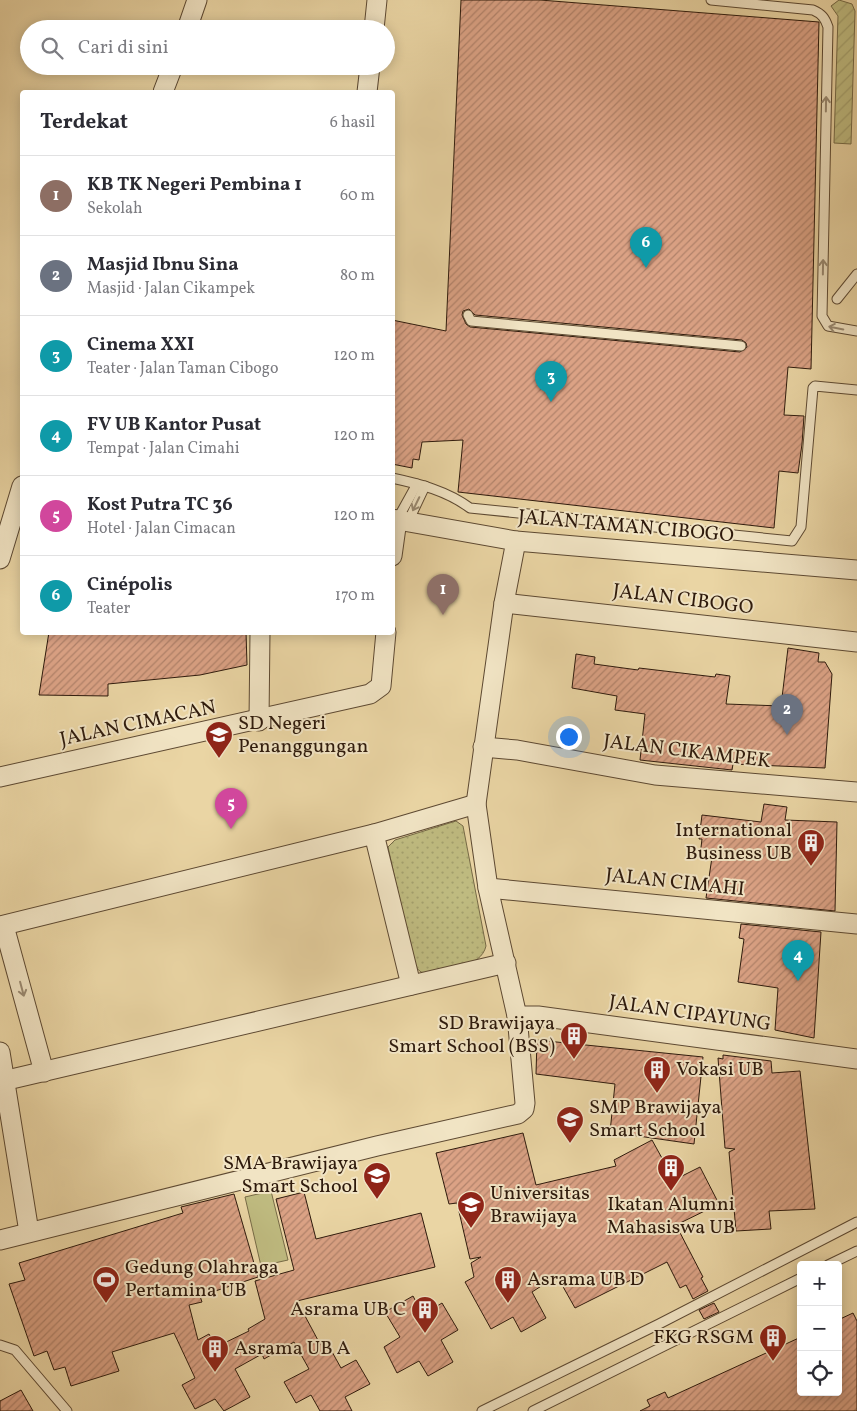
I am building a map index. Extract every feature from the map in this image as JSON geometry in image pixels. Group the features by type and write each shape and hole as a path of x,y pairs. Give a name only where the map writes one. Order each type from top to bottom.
{"street":[{"path":"190,20 197,0"},
{"path":"375,20 377,0"},
{"path":"164,90 170,75"},
{"path":"367,90 369,75"},
{"path":"0,559 20,493"},
{"path":"395,541 399,520"},
{"name":"JALAN TAMAN CIBOGO","path":"399,520 516,541 857,570"},
{"path":"0,1240 377,1146 518,1114 524,1109 526,1103 517,1016 488,888 476,804 504,603 516,541"},
{"name":"JALAN CIBOGO","path":"504,603 857,642"},
{"path":"259,721 260,635"},
{"name":"JALAN CIMACAN","path":"0,778 259,721 376,691 381,686 386,635"},
{"name":"JALAN CIKAMPEK","path":"483,748 517,750 655,775 857,792"},
{"path":"44,1072 2,926 374,834 476,804"},
{"path":"374,834 410,985"},
{"name":"JALAN CIMAHI","path":"488,888 857,924"},
{"path":"3,1081 506,963"},
{"name":"JALAN CIPAYUNG","path":"517,1016 538,1016 857,1059"},
{"path":"0,1052 3,1081 29,1232"}],"lane":[{"path":"710,0 813,10 826,19 828,27 822,316 828,326 857,331"},
{"path":"837,299 857,274"},
{"path":"468,315 471,321 506,322 741,346"},
{"path":"395,479 456,497 470,508 792,541 801,527 813,388 815,386 857,390"},
{"path":"399,520 421,485"},
{"path":"482,1411 659,1324 857,1222"},
{"path":"836,1261 857,1251"},
{"path":"533,1411 797,1280"},
{"path":"0,1345 15,1350 67,1411"}],"shaded area":[{"path":"839,0 852,4 855,11 851,144 834,143 838,16 831,6"},
{"path":"456,821 463,826 486,946 478,959 470,963 428,975 414,966 388,847 395,840"},
{"path":"271,1191 288,1260 261,1266 245,1197"}],"building":[{"path":"461,0 540,0 819,22 811,369 788,367 784,415 804,416 802,444 798,473 779,471 774,528 458,492 463,440 422,442 419,460 413,459 412,468 395,465 395,321 446,331","holes":["469,309 475,315 742,340 746,343 747,347 740,352 470,327 466,324 462,315 463,311"]},
{"path":"49,635 246,635 247,665 200,675 108,684 108,696 39,695"},
{"path":"788,648 819,653 818,662 825,662 832,674 825,768 733,764 732,770 640,760 645,714 615,710 617,696 572,688 576,654 595,657 594,664 715,677 716,674 730,676 726,704 781,706"},
{"path":"764,804 787,807 785,820 837,822 835,911 706,898 712,857 700,856 702,839 699,839 702,815 761,822"},
{"path":"741,924 821,932 814,1038 775,1030 778,988 738,982 744,939 739,938"},
{"name":"Vokasi UB","path":"537,1040 703,1057 694,1144 610,1132 615,1084 536,1074"},
{"path":"723,1055 771,1061 772,1073 800,1071 815,1209 769,1211 771,1229 736,1231 729,1152 735,1149 725,1148 718,1058 723,1059"},
{"path":"523,1133 536,1185 616,1166 614,1160 652,1140 674,1180 700,1167 719,1204 676,1225 703,1277 701,1278 708,1291 693,1299 686,1285 680,1288 667,1262 575,1308 557,1276 532,1292 546,1318 521,1332 513,1317 491,1329 465,1282 474,1277 471,1263 481,1257 470,1259 457,1203 449,1204 436,1153"},
{"path":"304,1192 316,1239 421,1213 435,1267 297,1301 320,1344 326,1341 341,1368 356,1360 370,1384 345,1397 352,1411 320,1411 311,1395 296,1403 284,1382 309,1369 294,1342 264,1359 262,1354 235,1369 250,1397 224,1411 215,1399 195,1409 182,1385 195,1378 174,1333 112,1352 119,1371 71,1386 65,1367 54,1370 47,1351 34,1356 9,1284 25,1280 19,1263 183,1213 181,1207 234,1194 258,1277 200,1296 202,1302 189,1305 198,1340 209,1334 216,1347 249,1331 248,1329 265,1319 255,1281 294,1270 276,1199"},
{"name":"Asrama UB C","path":"413,1296 423,1315 442,1303 458,1330 441,1340 453,1362 428,1376 419,1361 397,1373 384,1347 400,1337 385,1312"},
{"path":"714,1303 719,1312 704,1319 699,1310"},
{"name":"FKG RSGM","path":"853,1313 857,1321 857,1411 640,1411 650,1406 647,1400 665,1392 668,1398 797,1339 797,1396 842,1396 842,1318"},
{"path":"21,1390 33,1411 0,1411 0,1401"}],"place":[{"name":"Cinépolis","path":"646,268"},
{"name":"Cinema XXI","path":"551,402"},
{"name":"KB TK Negeri Pembina 1","path":"443,615"},
{"name":"Masjid Ibnu Sina","path":"787,735"},
{"name":"SD Negeri Penanggungan","path":"219,759"},
{"name":"Kost Putra TC 36","path":"231,829"},
{"name":"International Business UB","path":"811,867"},
{"name":"FV UB Kantor Pusat","path":"798,981"},
{"name":"SD Brawijaya Smart School (BSS)","path":"574,1060"},
{"name":"Vokasi UB","path":"657,1094"},
{"name":"SMP Brawijaya Smart School","path":"570,1144"},
{"name":"Ikatan Alumni Mahasiswa UB","path":"671,1192"},
{"name":"SMA Brawijaya Smart School","path":"377,1200"},
{"name":"Universitas Brawijaya","path":"471,1229"},
{"name":"Gedung Olahraga Pertamina UB","path":"106,1304"},
{"name":"Asrama UB D","path":"508,1304"},
{"name":"Asrama UB C","path":"425,1334"},
{"name":"FKG RSGM","path":"773,1362"},
{"name":"Asrama UB A","path":"215,1373"}]}
